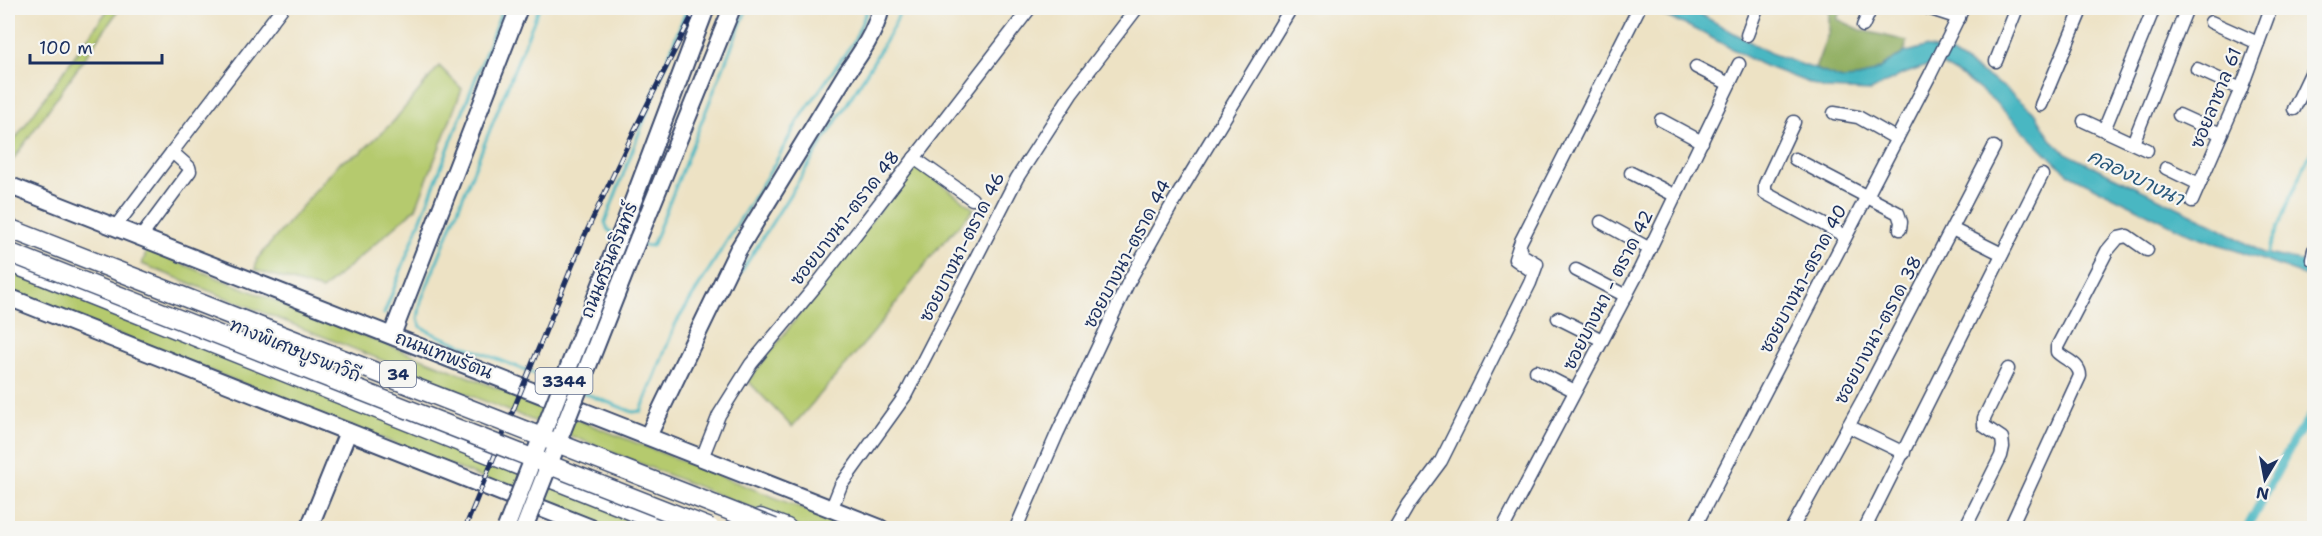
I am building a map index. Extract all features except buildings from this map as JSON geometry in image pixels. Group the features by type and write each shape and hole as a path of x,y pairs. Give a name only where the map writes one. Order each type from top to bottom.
{"highway":[{"name":"ถนนเทพรัตน","path":"8,222 787,528"},
{"path":"8,228 774,528"},
{"name":"ทางพิเศษบูรพาวิถี","path":"8,237 751,528"},
{"name":"ทางพิเศษบูรพาวิถี","path":"8,252 710,528"},
{"name":"34","path":"8,262 657,524 675,528"}],"main road":[{"path":"392,335 519,8"},
{"name":"ถนนศรีนครินทร์","path":"506,528 706,8"},
{"name":"ถนนศรีนครินทร์","path":"524,528 732,8"},
{"path":"648,436 738,250 846,74 866,46 878,21 881,8"},
{"name":"ถนนเทพรัตน","path":"8,185 880,528"},
{"path":"8,297 348,432 571,525 591,528"},
{"path":"309,528 348,432"}],"street":[{"path":"116,226 282,8"},
{"name":"ซอยบางนา-ตราด 48","path":"702,458 719,416 751,364 815,287 1030,8"},
{"name":"ซอยบางนา-ตราด 46","path":"831,510 841,485 905,396 1017,178 1072,93 1137,8"},
{"name":"ซอยบางนา-ตราด 44","path":"1016,528 1128,283 1170,208 1291,8"},
{"path":"1747,35 1757,8"},
{"path":"1863,26 1871,8"},
{"path":"1928,8 1961,13"},
{"path":"1996,61 2017,8"},
{"path":"2041,105 2082,8"},
{"path":"2104,130 2154,8"},
{"path":"2133,143 2187,8"},
{"name":"ซอยลาซาล 61","path":"2192,201 2241,89 2271,8"},
{"path":"1395,528 1409,504 1442,461 1515,316 1533,275 1532,271 1515,259 1519,247 1638,10"},
{"name":"ซอยบางนา-ตราด 40","path":"1694,528 1961,13"},
{"path":"2211,22 2258,43"},
{"name":"ซอยบางนา - ตราด 42","path":"1503,528 1650,249 1738,64"},
{"path":"1696,67 1729,84"},
{"path":"2294,109 2314,67"},
{"path":"2197,69 2241,89"},
{"path":"1834,113 1858,117 1897,139"},
{"path":"2179,115 2221,134"},
{"path":"1661,120 1702,142"},
{"path":"2084,121 2147,150"},
{"path":"1794,122 1765,184 1766,193 1845,236"},
{"name":"ซอยบางนา-ตราด 38","path":"1792,528 1994,147"},
{"path":"141,237 190,171 189,167 172,152"},
{"path":"914,158 972,199"},
{"path":"1795,159 1898,213 1901,222 1900,229"},
{"path":"2166,168 2199,184"},
{"path":"1631,173 1676,196"},
{"path":"1864,528 1904,453 2042,175"},
{"path":"1601,222 1650,249"},
{"path":"1952,229 2002,254"},
{"path":"2010,528 2080,376 2080,370 2057,352 2057,346 2107,251 2118,238 2127,236 2147,250"},
{"path":"1576,270 1626,296"},
{"path":"1558,318 1602,340"},
{"path":"1965,528 2001,456 2002,438 1984,426 1984,418 2008,369"},
{"path":"1536,370 1575,391"},
{"path":"1848,426 1904,453"}],"green space":[{"path":"109,8 120,8 8,167 8,149"},
{"path":"1829,8 1843,8 1837,19 1861,30 1907,41 1904,53 1859,78 1840,78 1815,69 1829,31"},
{"path":"439,66 462,89 416,208 322,290 255,270 257,259 340,162 360,153 393,122"},
{"path":"915,168 925,171 974,209 938,248 874,332 792,427 748,381 909,172"},
{"path":"147,250 852,528 801,528 142,264"},
{"path":"8,269 642,520 651,528 609,528 8,291"}],"water":[{"path":"1646,8 1689,8 1770,53 1842,79 1859,78 1879,69 1904,53 1925,47 1949,52 2002,86 2036,114 2051,139 2066,153 2218,227 2263,253 2314,264 2314,279 2183,231 2072,176 1993,100 1963,77 1942,65 1927,66 1901,75 1871,91 1825,89 1760,64 1697,30"}],"waterway":[{"path":"384,314 503,8"},
{"path":"539,8 421,301 418,319 421,327 434,334 558,383"},
{"path":"615,234 608,230 605,222 687,8"},
{"path":"640,245 652,246 747,8"},
{"path":"584,393 633,412 641,411 676,323 774,165 798,121 854,41 868,8"},
{"path":"736,280 872,64 896,22 901,8"},
{"path":"2266,256 2314,145"},
{"path":"2247,528 2294,440 2314,411"}],"railway":[{"path":"465,528 584,237 696,8"}],"water label":[{"name":"คลองบางนา","path":"2136,177"}]}
